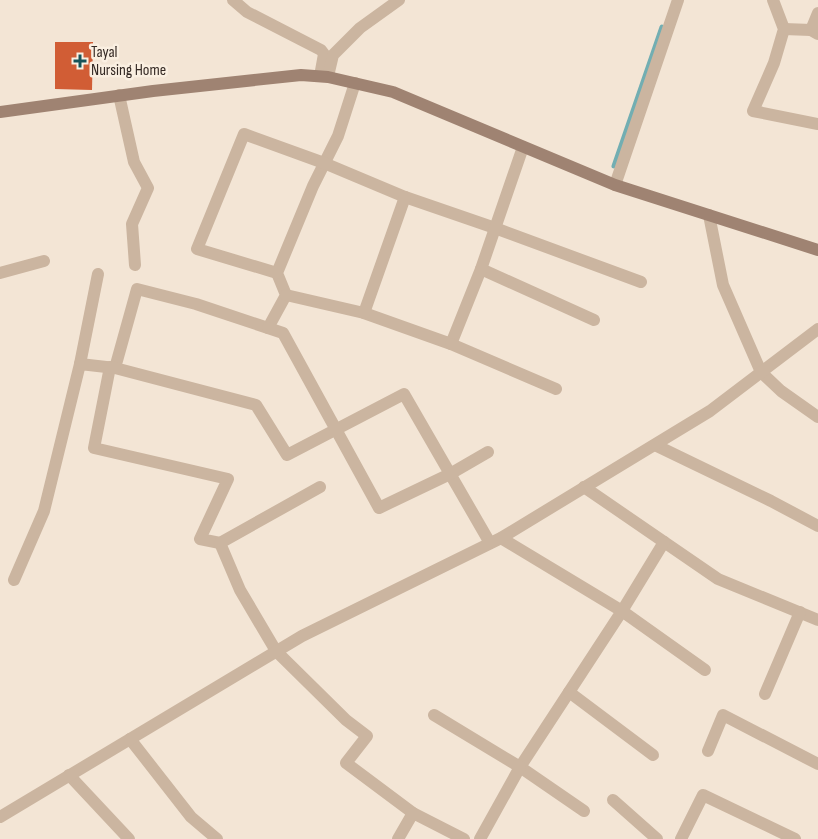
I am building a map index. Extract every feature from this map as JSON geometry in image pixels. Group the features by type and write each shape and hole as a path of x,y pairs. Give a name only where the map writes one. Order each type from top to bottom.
{"main road":[{"path":"0,112 119,95 301,75 324,77 393,92 615,185 818,250"}],"street":[{"path":"233,0 247,12 321,50 324,54 324,77"},
{"path":"324,77 333,56 360,28 399,0"},
{"path":"615,185 678,0"},
{"path":"773,0 784,29 774,63 752,111 818,124"},
{"path":"784,29 814,32 818,13"},
{"path":"286,295 276,273 324,163 338,136 355,83"},
{"path":"119,95 134,162 148,188 132,224 135,265"},
{"path":"276,273 197,249 244,134 324,163 405,197 496,228 641,282"},
{"path":"451,344 496,228 523,147"},
{"path":"364,313 405,197"},
{"path":"709,215 723,285 761,372 781,391 818,417"},
{"path":"0,273 44,261"},
{"path":"481,269 594,320"},
{"path":"14,580 44,512 80,364 98,274"},
{"path":"320,488 220,543 200,539 228,479 94,448 113,367 137,289 196,304 283,333 379,508 450,474 488,452"},
{"path":"286,295 364,313 451,344 556,389"},
{"path":"268,328 286,295"},
{"path":"0,817 302,636 496,541 710,411 818,329"},
{"path":"80,364 113,367 256,405 287,455 404,394 450,474 496,541 622,611 705,670"},
{"path":"655,445 772,501 818,526"},
{"path":"584,487 718,579 818,620"},
{"path":"480,839 520,767 622,611 664,542"},
{"path":"220,543 240,590 276,651 346,720 367,736 346,763 414,814 464,839"},
{"path":"765,694 800,612"},
{"path":"569,692 653,755"},
{"path":"434,715 520,767 584,811"},
{"path":"708,750 723,716 817,760"},
{"path":"130,739 191,817 217,839"},
{"path":"70,775 129,839"},
{"path":"681,839 702,795 795,839"},
{"path":"613,800 657,839"},
{"path":"398,839 414,814"}],"building":[{"path":"55,42 93,42 92,90 55,89"}],"waterway":[{"path":"614,166 662,27"}],"place":[{"name":"Tayal Nursing Home","path":"80,61"}]}
